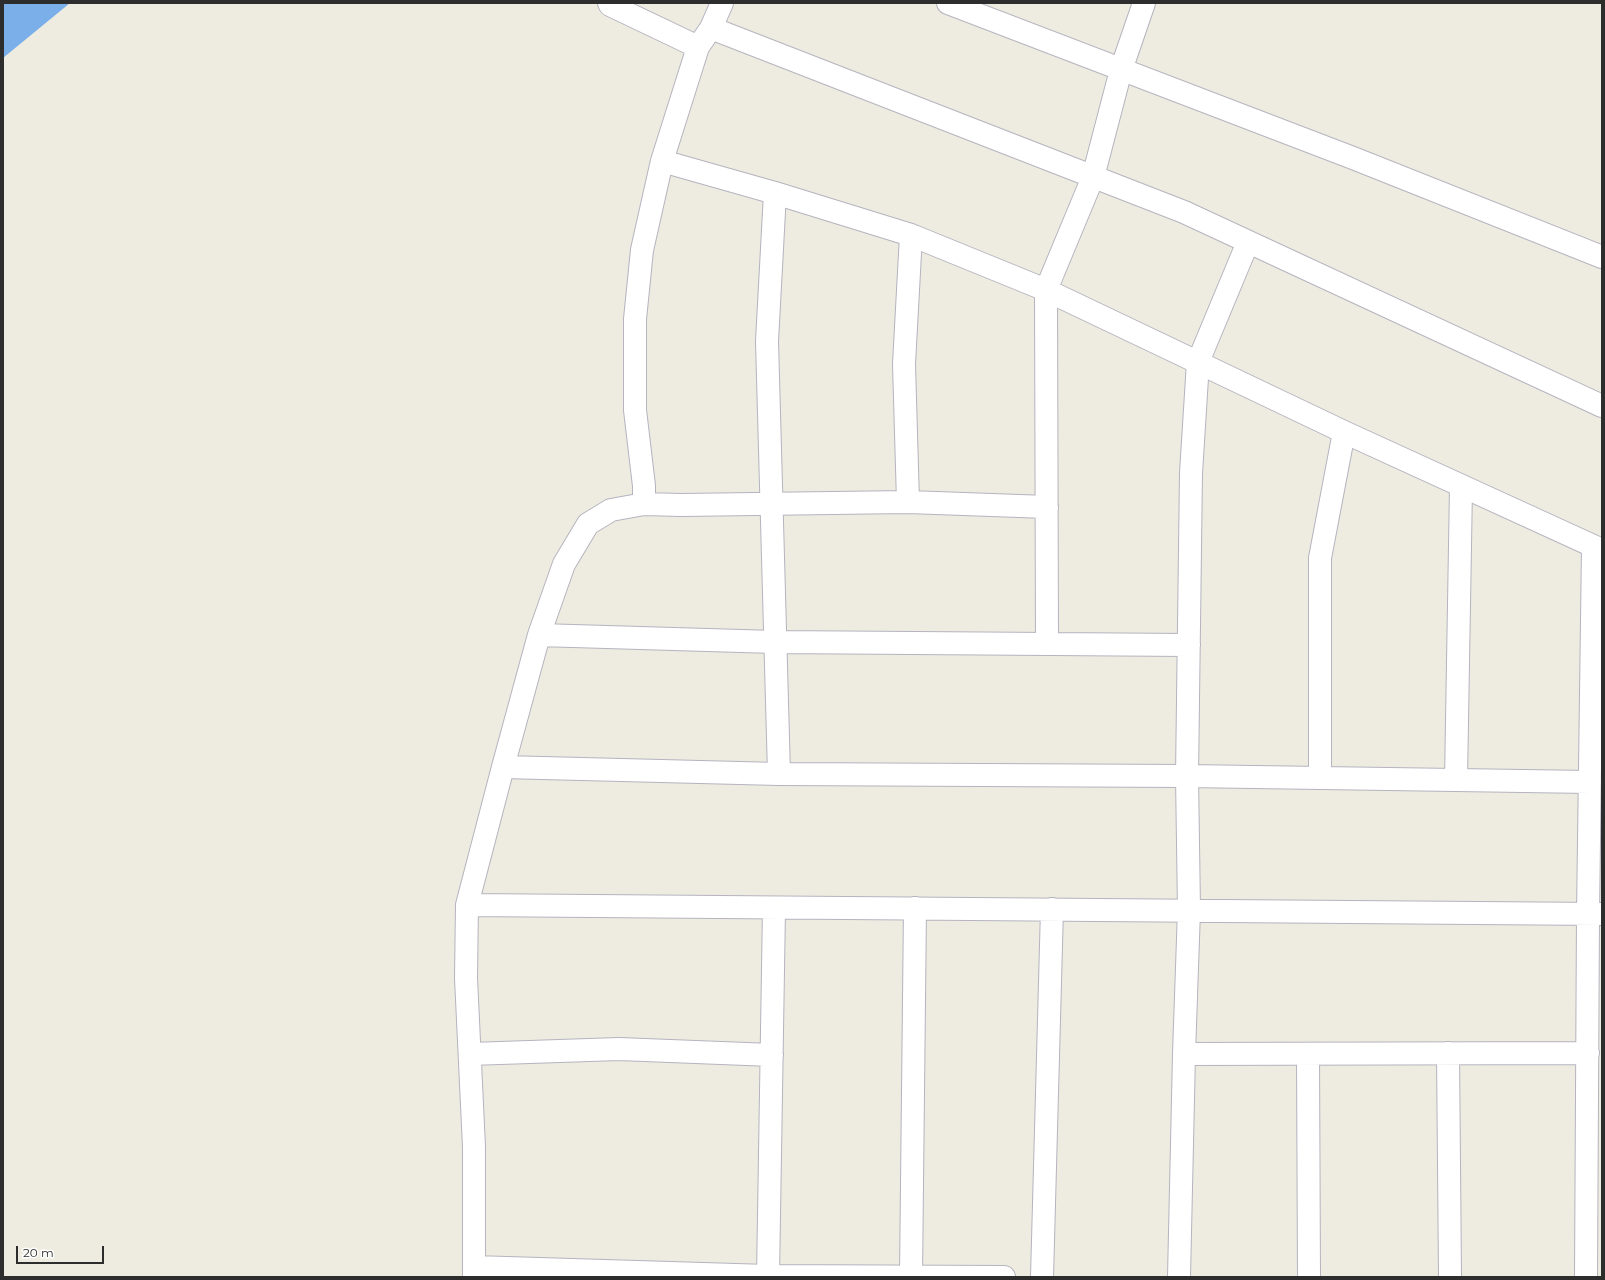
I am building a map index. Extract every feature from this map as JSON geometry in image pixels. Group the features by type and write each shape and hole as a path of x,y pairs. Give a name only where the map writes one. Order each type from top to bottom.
{"street":[{"path":"609,3 610,5 698,47"},
{"path":"644,504 644,486 635,410 635,319 642,250 662,161 698,47 711,28 722,3"},
{"path":"948,3 1353,158 1602,257"},
{"path":"1047,643 1046,290 1094,177 1120,70 1144,3"},
{"path":"711,28 1184,212 1602,406"},
{"path":"662,161 775,193 911,235 1046,290 1461,487 1598,549 1590,782 1595,914 1588,1053 1586,1277"},
{"path":"775,193 768,341 779,774"},
{"path":"908,502 904,364 911,235"},
{"path":"1179,1277 1189,910 1187,776 1191,473 1198,362 1248,242"},
{"path":"1320,778 1320,558 1344,432"},
{"path":"1456,780 1461,487"},
{"path":"1004,1277 768,1276 474,1272 474,1147 466,978 467,905 502,767 539,635 564,564 588,524 611,510 644,504 681,505 908,502 1047,507"},
{"path":"539,635 775,642 1189,645"},
{"path":"502,767 779,774 1187,776 1590,782"},
{"path":"467,905 1595,914"},
{"path":"768,1276 774,908"},
{"path":"911,1276 915,908"},
{"path":"1042,1277 1052,909"},
{"path":"470,1054 619,1049 772,1055"},
{"path":"1448,1053 1450,1277"},
{"path":"1184,1054 1588,1053"},
{"path":"1308,1054 1309,1277"}],"water":[{"path":"3,3 70,3 3,58"}]}
